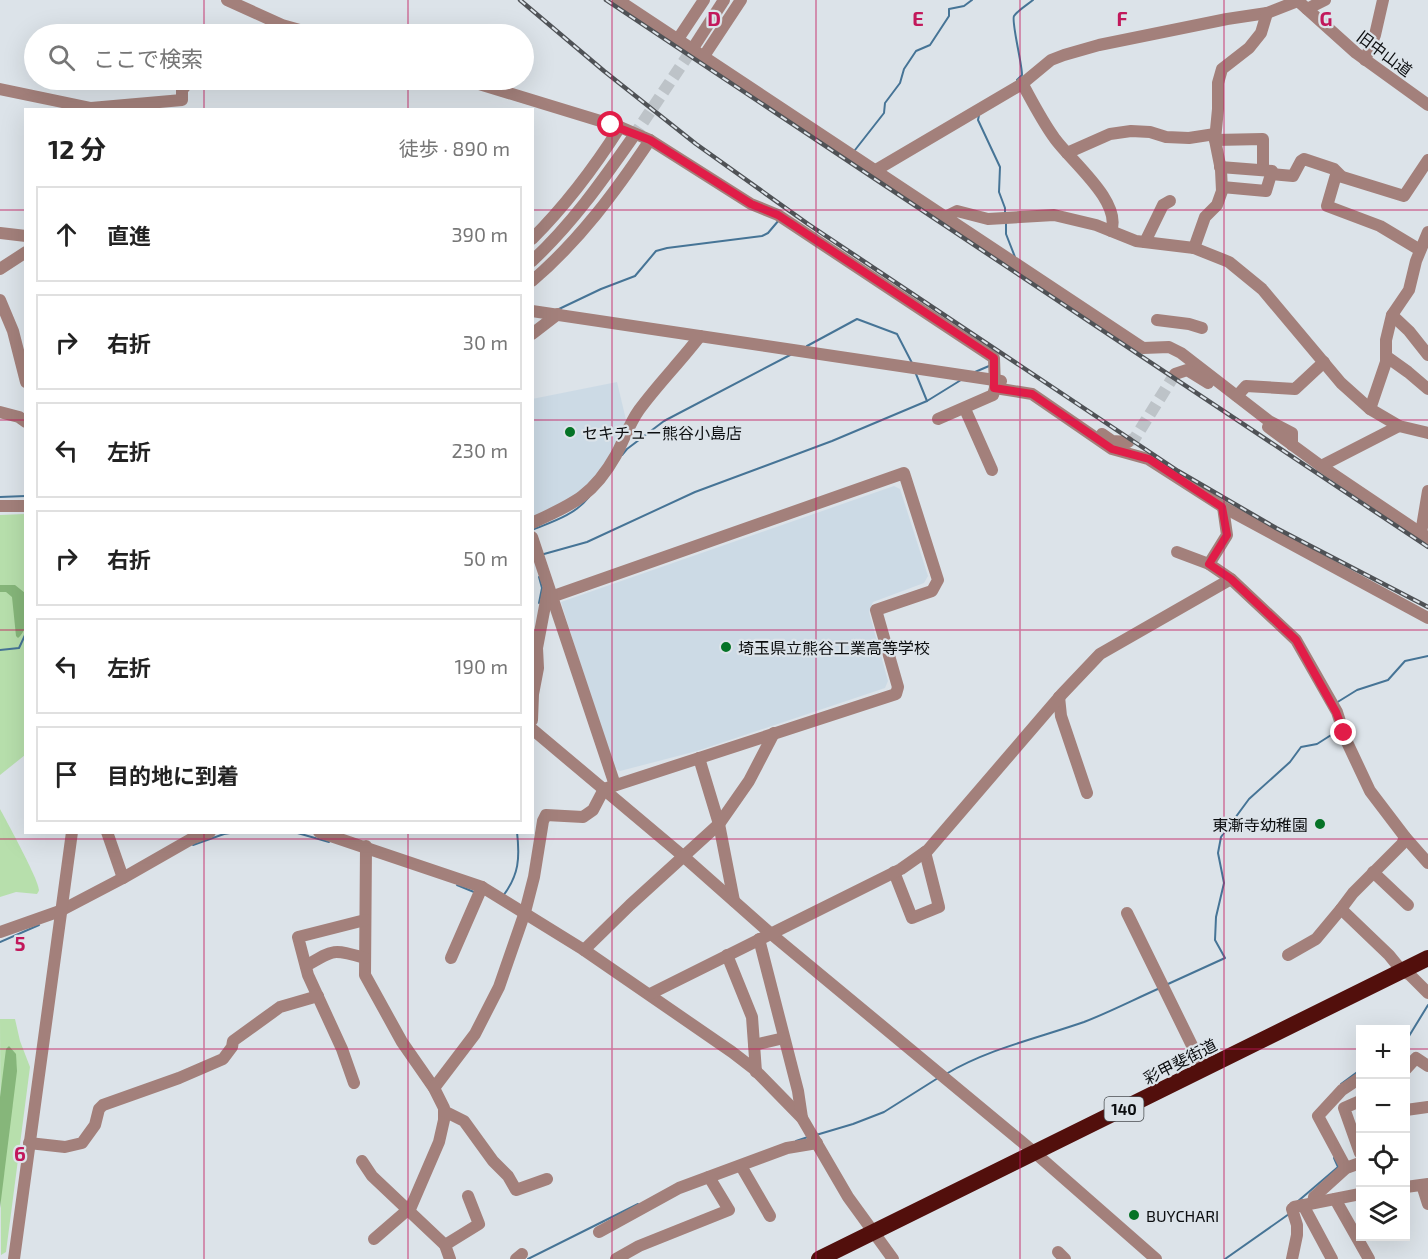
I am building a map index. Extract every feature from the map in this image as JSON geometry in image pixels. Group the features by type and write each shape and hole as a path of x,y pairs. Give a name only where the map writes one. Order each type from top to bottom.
{"highway":[{"name":"彩甲斐街道","path":"819,1259 877,1235 1038,1156 1406,973 1428,958"},
{"name":"彩甲斐街道","path":"1038,1156 1204,1070 1406,973 1428,967"},
{"name":"彩甲斐街道","path":"838,1259 877,1235"}],"street":[{"path":"227,0 280,24"},
{"path":"618,0 1143,348 1168,347 1181,353 1269,421 1292,433 1292,445"},
{"path":"678,39 704,0"},
{"path":"695,45 724,0"},
{"path":"704,56 741,0"},
{"path":"876,170 1020,85 1051,60 1064,55 1099,45 1325,0"},
{"path":"1365,60 1375,35 1383,0"},
{"name":"旧中山道","path":"1301,3 1365,60 1428,105"},
{"path":"1194,248 1205,217 1217,205 1222,187 1215,137 1218,83 1222,69 1249,48 1261,33 1267,13"},
{"path":"1020,85 1053,137 1100,190 1110,209 1113,221 1111,231"},
{"path":"0,90 91,108 182,100 182,90"},
{"path":"492,90 532,105 620,127 650,140 751,204 778,215 994,358 993,395 938,419"},
{"path":"534,237 552,220 593,170 620,127"},
{"path":"1067,153 1110,134 1131,131 1150,132 1166,137 1263,139 1267,172 1266,191 1222,187"},
{"path":"534,259 588,201 633,137"},
{"path":"534,279 560,255 605,205 650,140"},
{"path":"1220,167 1293,176 1304,159 1334,169 1340,175 1404,196 1428,160"},
{"path":"1340,175 1336,175 1327,206 1380,226 1420,250"},
{"path":"1145,243 1163,205 1170,201"},
{"path":"946,216 957,211 988,219 1049,215 1089,223 1127,239 1194,248 1228,261 1262,289 1341,383 1370,409 1399,426 1428,433"},
{"path":"1370,409 1387,357 1386,340 1392,315 1409,290 1413,270 1428,232"},
{"path":"0,233 24,236"},
{"path":"0,269 24,253"},
{"path":"0,300 22,354"},
{"path":"534,331 548,313 995,384 1032,394 1112,449 1149,459 1222,507 1428,618"},
{"path":"1392,315 1409,331 1428,355"},
{"path":"1157,320 1202,328"},
{"path":"534,523 586,496 615,456 638,412 659,383 678,365 700,336"},
{"path":"1387,357 1428,389"},
{"path":"1237,396 1246,386 1296,389 1324,362"},
{"path":"1175,374 1186,370 1194,373 1321,466 1425,535 1428,491"},
{"path":"995,384 1033,385 1112,441 1128,442"},
{"path":"965,409 992,470"},
{"path":"0,412 24,421"},
{"path":"1321,466 1399,426"},
{"path":"434,1088 475,1034 499,987 525,912 546,815 583,817 593,810 609,787 896,694 898,687 876,610 932,591 938,580 904,473 550,593"},
{"path":"0,506 24,506"},
{"path":"1209,564 1227,535 1222,507"},
{"path":"534,543 609,787"},
{"path":"1177,552 1209,564 1231,579 1296,640 1336,712 1370,790 1405,837 1428,863"},
{"path":"650,994 894,872 925,852 1059,697 1100,654 1231,579"},
{"path":"534,689 538,668 537,648 550,593"},
{"path":"1059,697 1061,716 1075,764 1087,794"},
{"path":"534,731 609,787 734,902 765,936 943,1075 1156,1259"},
{"path":"585,950 719,824 749,781 774,733"},
{"path":"699,758 719,824 734,902"},
{"path":"14,1259 72,834"},
{"path":"108,834 123,878"},
{"path":"324,834 502,898 585,950 732,1052 756,1072 802,1118 848,1197 892,1258"},
{"path":"0,932 59,916 187,836"},
{"path":"1288,955 1316,939 1353,892 1402,844 1405,837"},
{"path":"366,850 365,975 402,1042 434,1088 444,1111 439,1142 411,1207 374,1239"},
{"path":"894,872 912,918 939,907 925,852"},
{"path":"1373,872 1408,905"},
{"path":"451,958 480,891"},
{"path":"1341,909 1428,993"},
{"path":"1127,913 1204,1070"},
{"path":"354,1083 342,1049 306,966 298,937 365,920"},
{"path":"765,936 802,1118"},
{"path":"306,966 330,952 343,952 365,958"},
{"path":"727,955 752,1017 756,1072"},
{"path":"29,1143 65,1147 78,1145 86,1139 87,1134 95,1125 99,1109 103,1105 180,1078 223,1059 232,1047 233,1041 280,1007 318,996"},
{"path":"754,1045 784,1038"},
{"path":"1410,1065 1416,1058 1428,1066"},
{"path":"1346,1168 1318,1116 1342,1090 1358,1079"},
{"path":"1356,1102 1344,1107 1356,1142"},
{"path":"1410,1109 1428,1107"},
{"path":"444,1111 464,1121 493,1161 508,1176 516,1190 547,1179"},
{"path":"599,1232 679,1188 814,1138"},
{"path":"362,1161 372,1176 445,1245 450,1259"},
{"path":"1292,1259 1300,1206 1314,1197 1346,1168 1356,1164"},
{"path":"741,1166 770,1216"},
{"path":"616,1259 639,1246 729,1210 710,1177"},
{"path":"1410,1186 1425,1184 1428,1204"},
{"path":"1300,1206 1356,1195"},
{"path":"445,1245 479,1224 468,1196"},
{"path":"1335,1199 1369,1259"},
{"path":"1300,1206 1330,1258"}],"shaded area":[{"name":"セキチュー熊谷小島店","path":"617,382 627,424 595,483 534,519 534,399"},
{"name":"埼玉県立熊谷工業高等学校","path":"894,486 900,489 928,576 924,583 873,602 869,612 888,681 885,688 697,751 620,771 612,767 561,602"}],"green space":[{"path":"24,514 24,756 0,775 0,515"},
{"path":"0,585 15,585 24,592 24,629 18,638 12,597 6,592 0,592"},
{"path":"0,809 38,885 37,894 16,892 0,897"},
{"path":"0,1019 15,1019 30,1067 6,1252 1,1255"},
{"path":"9,1046 16,1054 17,1071 0,1208 0,1097 6,1049"}],"waterway":[{"path":"855,150 884,113 885,103 900,83 904,69 916,51 930,45 949,16 949,9 964,6 972,0"},
{"path":"1017,80 1022,75 1013,19 1033,0"},
{"path":"979,115 978,120 1000,167 999,192 1005,214"},
{"path":"559,309 635,276 656,251 762,236 768,233 779,220"},
{"path":"1006,223 1006,234 1015,257"},
{"path":"807,346 857,319 897,334 912,363"},
{"path":"622,455 664,421 792,354"},
{"path":"975,372 989,366"},
{"path":"916,374 927,401"},
{"path":"544,554 587,542 695,492 832,441 927,401 961,380"},
{"path":"0,497 24,496"},
{"path":"534,529 577,509 589,497"},
{"path":"539,577 542,588 539,603"},
{"path":"0,650 19,648 24,637"},
{"path":"1336,703 1357,690 1388,680 1405,661 1428,656"},
{"path":"1168,984 1225,958 1215,940 1216,917 1224,883 1218,853 1221,837 1249,799 1290,762 1301,747 1317,744 1339,730"},
{"path":"193,845 224,834"},
{"path":"301,834 329,842"},
{"path":"503,896 512,881 517,866 517,834"},
{"path":"457,885 474,892"},
{"path":"0,942 39,925"},
{"path":"946,1074 996,1051 1094,1018 1160,988"},
{"path":"1410,1034 1428,1005"},
{"path":"1341,1084 1356,1073"},
{"path":"816,1135 884,1112 938,1078"},
{"path":"796,1141 808,1137"},
{"path":"1297,1202 1338,1167 1334,1158"},
{"path":"528,1259 638,1204"},
{"path":"1225,1259 1289,1214"}],"tunnel":[{"path":"633,137 695,45"},
{"path":"1128,442 1135,438 1175,374"}],"railway":[{"path":"520,0 696,144 808,224 1178,471 1276,528 1428,607"},
{"path":"606,0 1428,547"}],"place":[{"name":"セキチュー熊谷小島店","path":"570,432"},
{"name":"埼玉県立熊谷工業高等学校","path":"726,647"},
{"name":"東漸寺幼稚園","path":"1320,824"},
{"name":"BUYCHARI","path":"1134,1215"}],"route":[{"path":"611,125 650,140 751,204 778,215 994,358 996,380 994,388 1025,391 1032,394 1112,449 1149,459 1222,507 1227,535 1209,564 1231,579 1296,640 1336,712 1344,733"}]}
